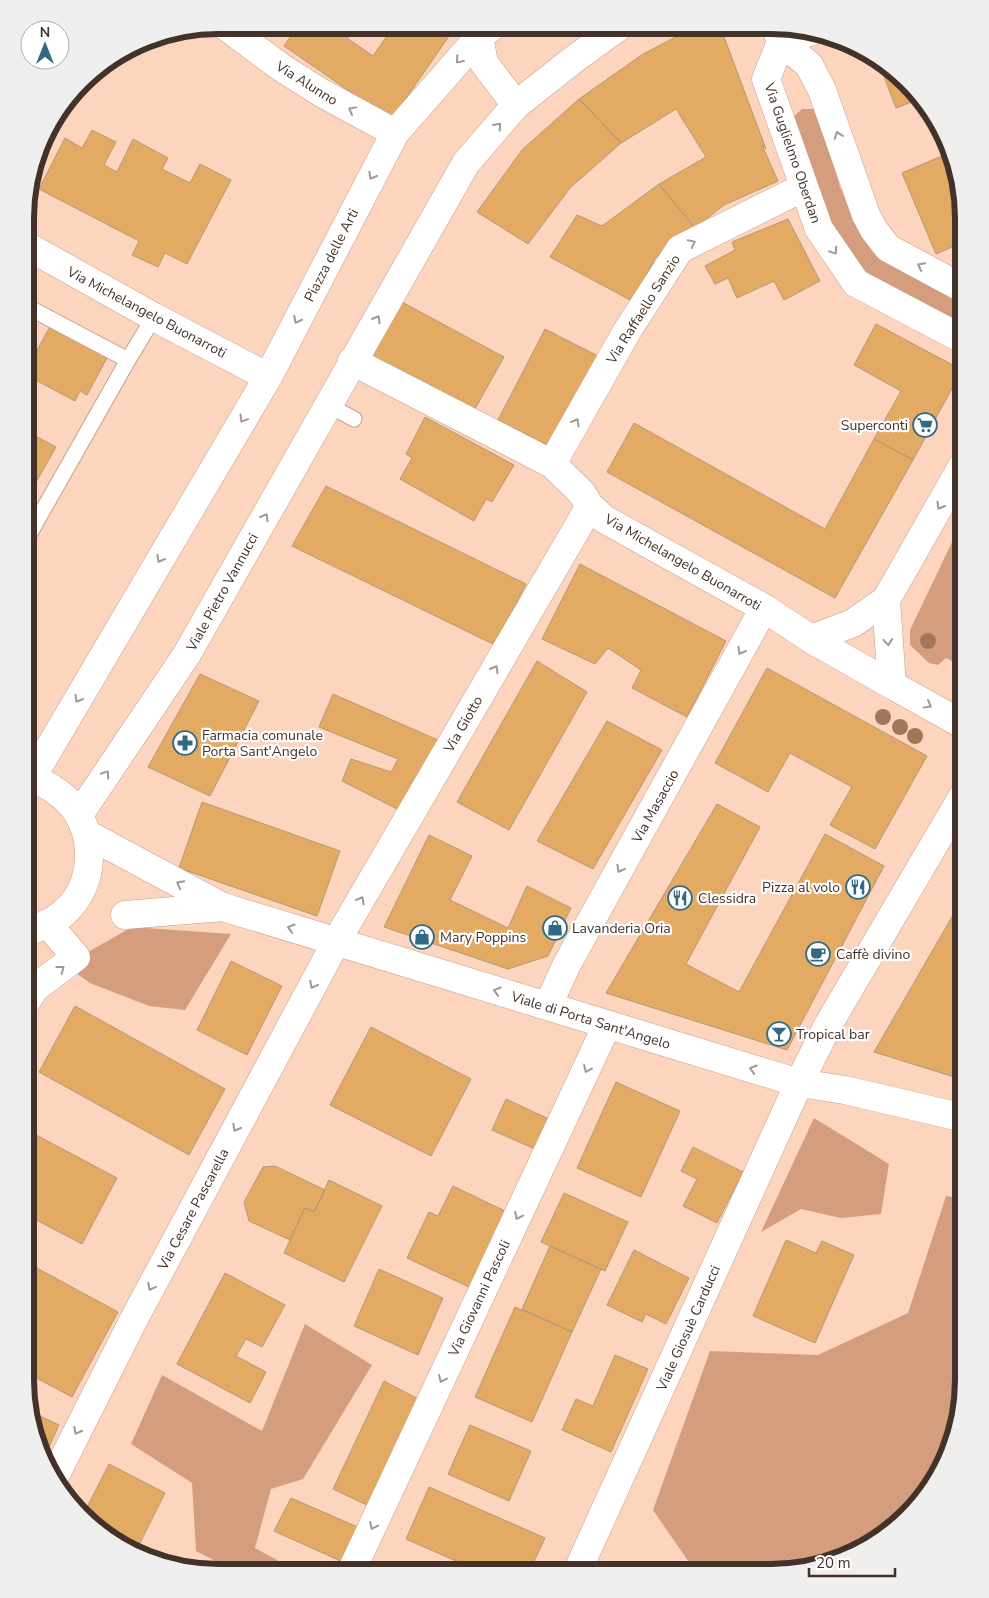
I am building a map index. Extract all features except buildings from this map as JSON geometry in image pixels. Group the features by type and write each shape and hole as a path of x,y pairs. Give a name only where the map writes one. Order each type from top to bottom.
{"street":[{"name":"Via Alunno","path":"236,34 289,73 395,133"},
{"name":"Piazza delle Arti","path":"268,377 395,133 479,34"},
{"path":"482,34 484,63 516,105"},
{"path":"352,361 466,163 516,105 609,34"},
{"path":"778,34 809,65 822,90 866,215 874,230 888,248 955,284"},
{"name":"Via Guglielmo Oberdan","path":"778,34 766,79 819,229 856,283 955,335"},
{"name":"Via Raffaello Sanzio","path":"552,464 627,331 680,249 804,187"},
{"name":"Via Michelangelo Buonarroti","path":"34,250 268,377"},
{"name":"Via Michelangelo Buonarroti","path":"352,361 552,464 581,492 590,506 604,519 764,608 811,639 955,720"},
{"name":"Viale Pietro Vannucci","path":"83,824 187,654 352,361"},
{"path":"34,768 268,377"},
{"path":"811,639 854,623 886,600 955,479"},
{"name":"Via Giotto","path":"336,942 590,506"},
{"path":"886,600 892,685"},
{"name":"Via Masaccio","path":"548,1006 566,966 764,608"},
{"path":"34,780 50,786 66,799 83,824 90,860 84,886 69,908 37,928 76,957 34,990"},
{"name":"Viale Giosuè Carducci","path":"581,1564 799,1083 828,1025 955,809"},
{"name":"Viale di Porta Sant'Angelo","path":"83,824 222,907 799,1083 845,1090 955,1116"},
{"name":"Viale di Porta Sant'Angelo","path":"125,915 222,907"},
{"name":"Via Cesare Pascarella","path":"58,1471 134,1319 336,942"},
{"name":"Via Giovanni Pascoli","path":"355,1564 608,1025"}],"lane":[{"path":"34,310 128,360"},
{"path":"34,526 154,317"},
{"path":"328,405 354,420"}],"shaded area":[{"path":"802,109 817,109 840,187 859,228 955,295 955,323 864,273 839,239 820,195 792,118"},
{"path":"955,536 955,662 946,658 938,665 929,663 910,645 910,630"},
{"path":"132,927 231,934 185,1010 149,1006 90,983 65,965"},
{"path":"814,1118 889,1164 881,1214 841,1218 801,1209 761,1232"},
{"path":"946,1196 955,1198 954,1404 949,1428 941,1450 931,1472 910,1501 892,1519 863,1540 819,1558 783,1564 690,1564 653,1510 710,1351 818,1355 908,1313"},
{"path":"305,1324 372,1365 303,1479 271,1489 255,1548 284,1564 221,1564 196,1551 192,1483 131,1444 162,1375 262,1431"}],"place":[{"name":"Superconti","path":"925,425"},
{"name":"Farmacia comunale Porta Sant'Angelo","path":"185,743"},
{"name":"Pizza al volo","path":"858,887"},
{"name":"Clessidra","path":"680,898"},
{"name":"Lavanderia Oria","path":"555,928"},
{"name":"Mary Poppins","path":"422,937"},
{"name":"Caffè divino","path":"818,954"},
{"name":"Tropical bar","path":"779,1034"}]}
